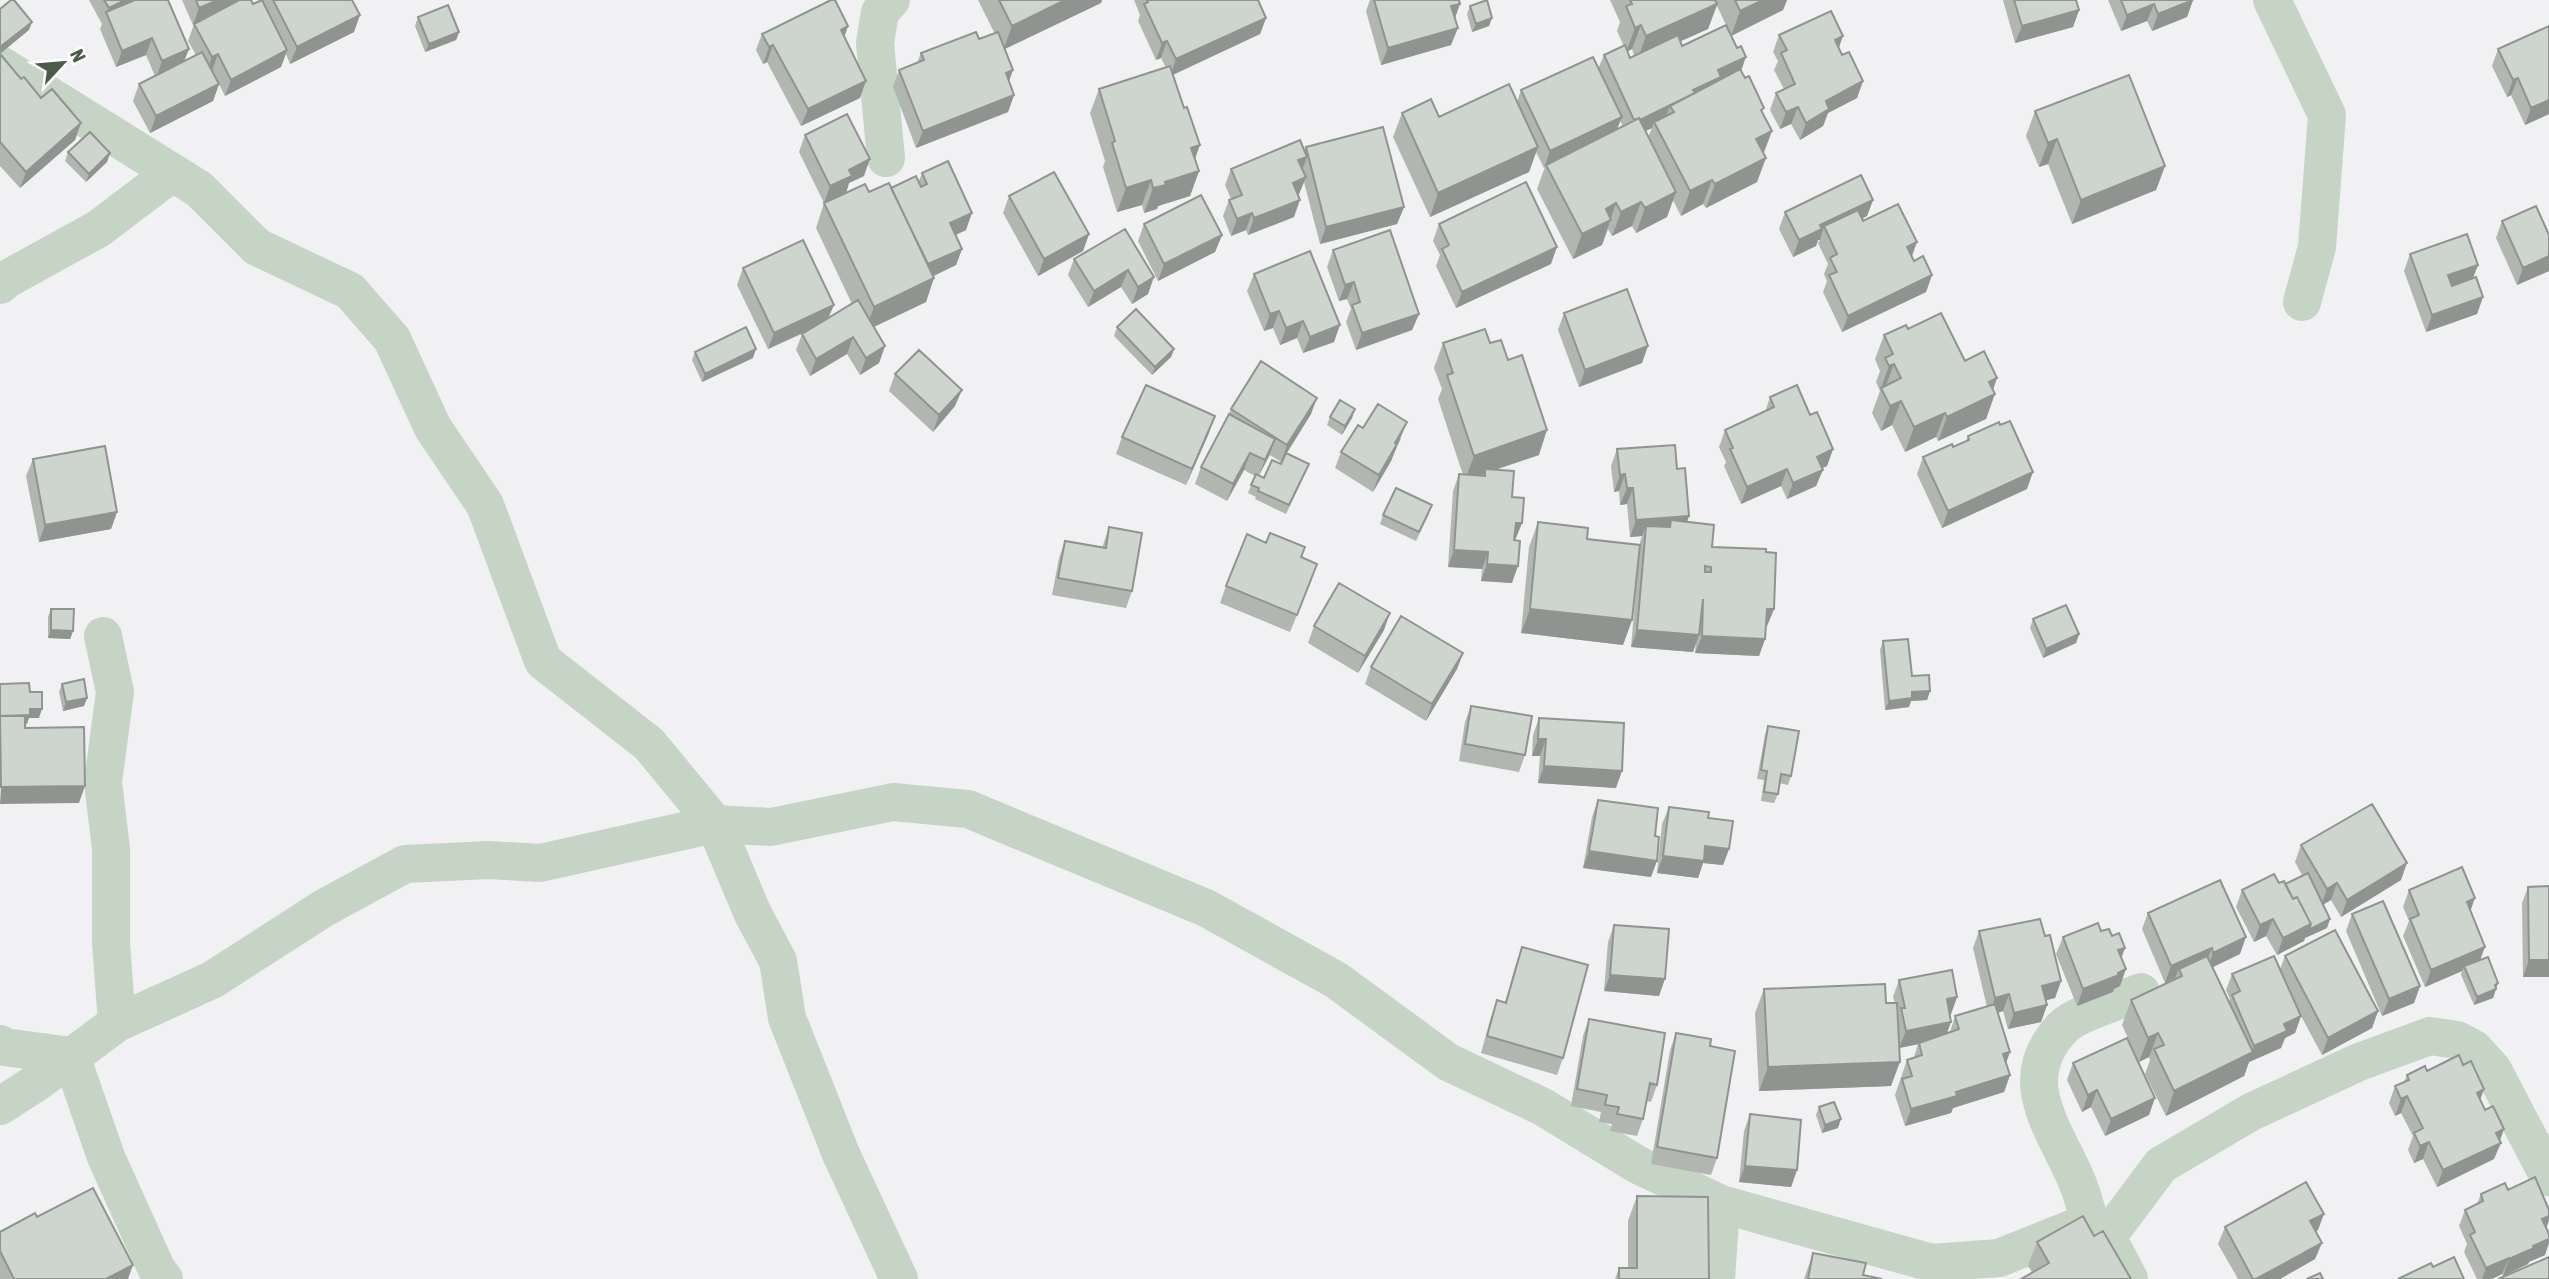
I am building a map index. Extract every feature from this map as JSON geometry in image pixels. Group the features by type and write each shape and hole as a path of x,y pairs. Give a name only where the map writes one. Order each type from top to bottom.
{"street":[{"path":"886,158 875,43 880,12 891,0"},
{"path":"2272,0 2327,115 2317,247 2302,302"},
{"path":"0,65 199,189 257,247 350,291 391,339 433,428 485,505 543,661 649,744 715,824 753,914 778,961 787,1018 841,1154 899,1279"},
{"path":"0,285 98,229 172,173"},
{"path":"103,636 115,692 103,782 111,849 111,943 117,1023"},
{"path":"0,1106 117,1023 212,980 324,908 405,864 488,860 540,863 715,824 771,827 893,802 968,809 1206,908 1336,980 1448,1062 1543,1107 1638,1165 1720,1204 1932,1263 1999,1258 2074,1228 2099,1235"},
{"path":"2129,1279 2115,1252 2099,1235 2077,1180 2049,1126 2039,1089 2040,1061 2064,1026 2141,992"},
{"path":"2099,1235 2161,1165 2251,1112 2359,1062 2430,1036 2457,1040 2474,1049 2493,1070 2549,1177"},
{"path":"0,1044 4,1047 71,1056"},
{"path":"71,1056 106,1157 157,1270 164,1279"},
{"path":"1716,1279 1720,1204"}],"building":[{"path":"14,0 32,22 0,47 0,9"},
{"path":"104,0 125,0 109,8"},
{"path":"135,0 168,0 189,49 162,61 152,38 122,51 106,12"},
{"path":"196,0 218,0 199,8"},
{"path":"239,0 251,0 253,4 262,0 287,50 231,80 218,54 212,57 194,24"},
{"path":"273,0 352,0 360,15 297,47"},
{"path":"835,0 848,26 841,30 866,81 808,109 773,45 769,47 762,34"},
{"path":"999,0 1065,0 1012,26"},
{"path":"1147,0 1258,0 1266,18 1176,59 1167,41 1162,43 1144,4"},
{"path":"1374,0 1459,0 1460,4 1451,6 1458,28 1388,48"},
{"path":"1487,0 1492,18 1476,24 1470,6"},
{"path":"1630,0 1715,0 1717,4 1646,36 1641,25 1635,28 1626,6 1632,4"},
{"path":"1735,0 1763,0 1740,11"},
{"path":"2014,0 2076,0 2079,10 2022,26"},
{"path":"2121,0 2193,0 2158,14 2154,4 2127,15"},
{"path":"448,5 459,32 429,44 418,17"},
{"path":"1831,11 1843,36 1835,40 1842,55 1849,52 1863,81 1826,101 1829,109 1806,123 1798,107 1786,112 1776,93 1795,84 1781,53 1787,50 1779,35"},
{"path":"1726,25 1737,48 1741,46 1746,57 1718,70 1721,77 1693,90 1695,93 1640,120 1634,120 1604,55 1625,45 1630,58 1678,35 1682,46"},
{"path":"2549,26 2549,100 2531,108 2518,78 2513,80 2498,49"},
{"path":"976,32 979,39 998,32 1013,70 1006,73 1014,95 923,131 899,70 924,60 921,53"},
{"path":"202,52 219,84 156,116 139,84"},
{"path":"1,55 41,98 52,89 81,123 26,172 0,142"},
{"path":"1593,57 1622,117 1550,151 1521,90"},
{"path":"1170,66 1200,145 1191,148 1199,171 1165,182 1166,185 1153,188 1151,180 1126,188 1099,89"},
{"path":"1740,69 1745,78 1749,76 1772,131 1756,139 1766,158 1715,184 1712,180 1690,191 1654,122 1674,112 1670,106"},
{"path":"2129,75 2165,166 2081,200 2057,139 2048,143 2035,111"},
{"path":"1509,84 1538,147 1438,193 1402,113 1431,99 1439,117"},
{"path":"847,114 870,159 849,170 852,176 830,186 805,135"},
{"path":"1639,118 1676,192 1645,208 1641,202 1621,212 1616,203 1606,209 1611,220 1582,234 1546,165"},
{"path":"1383,127 1404,207 1326,227 1306,147"},
{"path":"90,132 110,153 89,174 68,152"},
{"path":"1300,140 1307,157 1298,160 1306,177 1293,183 1300,200 1254,218 1252,213 1237,219 1229,200 1242,195 1231,169"},
{"path":"948,161 972,213 950,223 962,249 928,264 891,188 916,176 921,187 927,184 922,173"},
{"path":"1054,172 1089,234 1044,259 1009,196"},
{"path":"1861,175 1873,200 1820,225 1822,229 1799,240 1785,212"},
{"path":"1526,182 1557,247 1462,292 1442,249 1449,245 1439,224"},
{"path":"889,183 934,278 874,307 824,203 865,184 869,192"},
{"path":"1201,195 1222,235 1164,264 1144,224"},
{"path":"1898,204 1917,242 1907,247 1914,261 1923,256 1932,275 1848,316 1829,275 1837,272 1830,258 1837,254 1824,226 1858,210 1863,221"},
{"path":"2536,206 2549,235 2549,256 2523,268 2502,221"},
{"path":"1125,229 1154,277 1138,287 1128,270 1094,291 1074,259"},
{"path":"1390,230 1419,314 1362,333 1352,305 1360,302 1354,282 1345,285 1333,250"},
{"path":"2467,234 2478,265 2448,275 2452,286 2476,277 2483,297 2432,315 2410,254"},
{"path":"803,240 834,305 774,333 743,268"},
{"path":"1310,251 1340,325 1310,337 1303,321 1286,328 1279,311 1270,314 1254,274"},
{"path":"1627,289 1648,346 1585,370 1564,313"},
{"path":"858,300 885,346 866,358 853,337 816,359 802,334"},
{"path":"1136,309 1174,349 1155,367 1117,327"},
{"path":"1941,313 1965,361 1984,351 1997,378 1989,382 1995,394 1947,417 1945,413 1914,427 1901,401 1890,406 1881,388 1901,378 1894,364 1889,366 1885,358 1893,354 1884,335 1906,325 1908,329"},
{"path":"746,327 756,349 705,374 695,352"},
{"path":"1485,329 1490,343 1501,340 1508,360 1522,355 1547,430 1474,456 1447,375 1453,373 1443,343"},
{"path":"919,350 962,390 939,415 895,374"},
{"path":"1261,361 1317,398 1287,445 1231,409"},
{"path":"1146,385 1215,416 1192,469 1122,437"},
{"path":"1797,385 1810,415 1817,412 1833,449 1817,457 1823,470 1793,483 1787,469 1747,487 1730,449 1733,448 1725,430 1774,407 1770,397"},
{"path":"1340,400 1355,409 1345,426 1330,417"},
{"path":"1378,404 1407,422 1379,475 1341,452 1358,425 1363,428"},
{"path":"1229,414 1275,439 1265,460 1250,453 1233,484 1201,467"},
{"path":"2010,421 2033,472 1948,511 1923,457 1952,444 1953,447 1969,440 1968,436 1999,422 2000,425"},
{"path":"1675,445 1677,469 1685,468 1689,516 1636,520 1633,488 1627,488 1625,474 1620,475 1617,449"},
{"path":"105,446 117,512 45,525 33,459"},
{"path":"1286,453 1309,464 1289,505 1251,485 1256,474 1264,478 1272,460 1281,464"},
{"path":"1485,469 1514,471 1512,497 1524,498 1522,523 1516,523 1514,540 1520,541 1518,566 1487,564 1488,552 1454,550 1459,474 1485,476"},
{"path":"1396,488 1432,505 1419,532 1383,515"},
{"path":"1671,520 1714,525 1712,547 1766,549 1766,552 1776,553 1774,609 1767,609 1765,639 1702,636 1703,599 1699,635 1637,630 1646,526 1670,527","holes":["1705,566 1711,567 1711,572 1705,572"]},
{"path":"1538,522 1588,528 1587,539 1640,545 1632,620 1530,609"},
{"path":"1109,527 1142,533 1132,591 1058,578 1065,541 1106,548"},
{"path":"1270,533 1305,547 1301,557 1317,564 1297,615 1226,586 1247,534 1266,543"},
{"path":"1339,583 1390,613 1365,656 1314,626"},
{"path":"2066,605 2079,634 2046,649 2033,619"},
{"path":"51,609 74,609 73,631 51,630"},
{"path":"1401,616 1463,653 1432,704 1371,667"},
{"path":"1908,639 1912,676 1929,675 1930,691 1912,692 1912,698 1889,701 1883,641"},
{"path":"84,679 87,698 66,702 62,684"},
{"path":"29,683 30,692 42,692 42,709 30,709 30,715 0,716 0,684"},
{"path":"1471,706 1532,716 1525,755 1465,744"},
{"path":"0,716 25,716 25,728 84,727 85,786 1,787"},
{"path":"1539,718 1624,723 1622,771 1544,766 1546,739 1538,739"},
{"path":"1768,726 1799,731 1791,776 1781,774 1778,794 1764,792 1767,771 1761,770"},
{"path":"1598,800 1658,808 1655,836 1659,837 1657,861 1589,851"},
{"path":"2372,804 2407,863 2347,900 2337,883 2327,889 2301,845"},
{"path":"1669,807 1709,812 1708,818 1733,821 1729,849 1705,846 1704,861 1663,856"},
{"path":"2462,867 2475,898 2467,902 2485,947 2431,970 2410,919 2419,915 2409,890"},
{"path":"2308,873 2330,919 2309,930 2311,924 2297,897 2293,899 2285,884"},
{"path":"2274,874 2279,883 2284,881 2293,899 2297,897 2311,924 2283,938 2273,919 2260,925 2242,890"},
{"path":"2220,880 2246,937 2213,953 2212,948 2171,966 2148,913"},
{"path":"2549,886 2549,960 2529,960 2528,887"},
{"path":"2383,901 2420,986 2389,999 2352,914"},
{"path":"2040,919 2045,936 2050,935 2061,981 2042,986 2047,1005 2014,1013 2009,994 1995,998 1979,931"},
{"path":"2098,923 2101,931 2109,929 2112,936 2119,933 2125,948 2118,950 2126,969 2118,973 2119,975 2083,989 2063,937"},
{"path":"1614,925 1669,929 1665,979 1610,975"},
{"path":"2335,930 2378,1011 2328,1038 2285,956"},
{"path":"1522,947 1588,965 1563,1058 1487,1036 1497,1000 1506,1003"},
{"path":"2207,956 2253,1052 2174,1091 2154,1049 2164,1045 2158,1033 2148,1038 2131,1000 2182,976 2179,969"},
{"path":"2274,956 2301,1016 2284,1024 2287,1031 2254,1046 2232,995 2240,991 2232,974"},
{"path":"2488,957 2498,983 2495,985 2496,989 2477,997 2464,966"},
{"path":"1952,970 1957,997 1947,999 1951,1022 1906,1031 1901,1008 1905,1008 1899,980"},
{"path":"1885,984 1886,1003 1897,1003 1900,1062 1768,1067 1764,989"},
{"path":"1995,1004 2010,1052 2003,1054 2010,1075 1956,1092 1957,1096 1911,1109 1902,1079 1912,1076 1907,1060 1922,1055 1919,1043 1959,1029 1955,1016"},
{"path":"1589,1019 1665,1033 1657,1085 1650,1083 1643,1119 1617,1114 1619,1107 1605,1105 1607,1095 1577,1089"},
{"path":"1676,1033 1711,1039 1710,1046 1735,1051 1717,1158 1657,1147"},
{"path":"2127,1038 2155,1098 2111,1119 2097,1090 2088,1095 2073,1063"},
{"path":"2459,1055 2463,1065 2471,1061 2484,1089 2477,1093 2485,1110 2493,1106 2504,1129 2496,1133 2501,1143 2443,1170 2429,1142 2420,1146 2414,1133 2423,1128 2407,1096 2401,1099 2395,1086 2409,1080 2407,1075 2425,1066 2427,1071"},
{"path":"1834,1102 1841,1119 1825,1125 1819,1107"},
{"path":"1750,1114 1801,1120 1797,1170 1745,1166"},
{"path":"2535,1177 2549,1210 2549,1216 2542,1219 2549,1239 2486,1268 2470,1235 2475,1232 2465,1210 2483,1201 2481,1194 2505,1183 2508,1190"},
{"path":"2306,1182 2324,1214 2310,1221 2322,1243 2253,1279 2225,1227"},
{"path":"93,1188 133,1265 106,1279 14,1279 0,1251 0,1232 35,1213 37,1217"},
{"path":"1637,1196 1708,1197 1709,1279 1619,1279 1619,1268 1637,1268"},
{"path":"2083,1216 2094,1236 2103,1231 2131,1279 2021,1279 2049,1263 2037,1242"},
{"path":"1813,1253 1866,1263 1863,1275 1882,1279 1808,1279"},
{"path":"2454,1257 2464,1279 2398,1279 2431,1263 2433,1267"},
{"path":"2549,1257 2549,1279 2498,1279"},
{"path":"2320,1273 2323,1279 2307,1279"}]}
